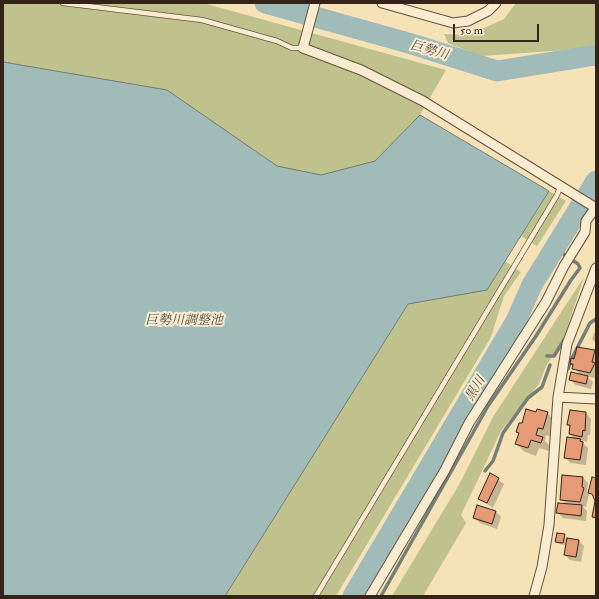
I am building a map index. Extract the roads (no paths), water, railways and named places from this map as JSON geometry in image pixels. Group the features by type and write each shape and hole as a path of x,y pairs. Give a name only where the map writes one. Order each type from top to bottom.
{"street":[{"path":"315,3 303,48 361,70 423,101 596,207 586,221 585,232 564,266 546,302 469,423 445,470 370,596"},
{"path":"382,3 453,23 468,21 488,11 496,3"},
{"path":"534,596 542,567 549,526 558,396 567,344 596,268"},
{"path":"558,396 596,399"}],"lane":[{"path":"63,3 202,20 277,41 292,48 303,48"},
{"path":"316,596 553,201 561,185"}],"water":[{"name":"巨勢川調整池","path":"3,62 167,90 277,166 321,175 375,161 420,115 549,191 487,290 408,304 225,596 3,596"}],"waterway":[{"name":"巨勢川","path":"265,3 412,44 497,71 596,55"},
{"name":"黒川","path":"353,596 516,321 532,285 596,181"},
{"path":"381,596 488,406 580,268 578,264 555,248"},
{"path":"568,369 590,323 596,319"},
{"path":"547,356 554,356 564,340"},
{"path":"485,471 493,461 503,433 528,398 542,387 550,365"}]}
